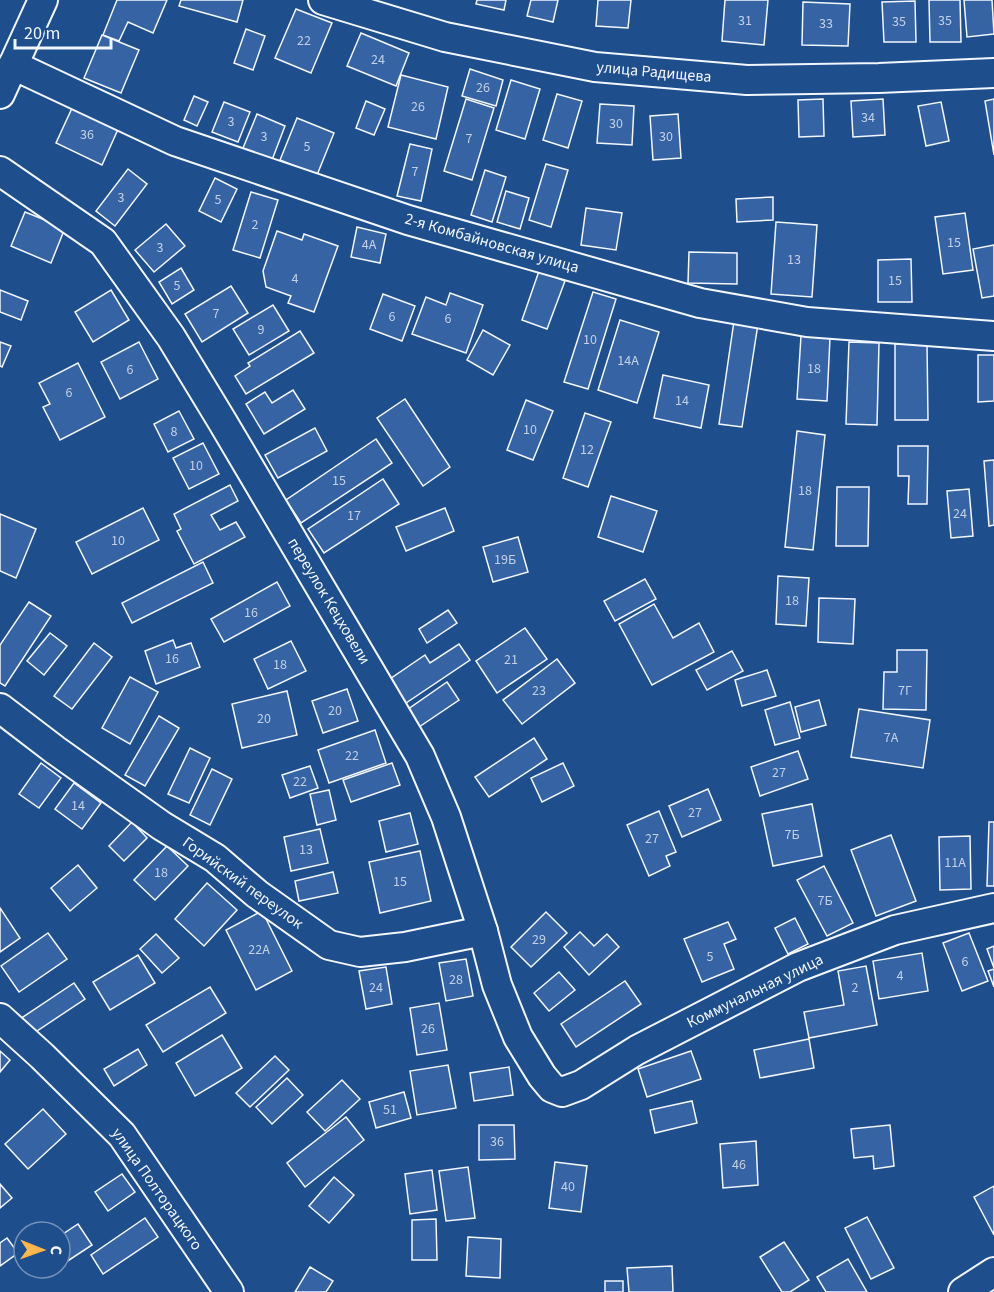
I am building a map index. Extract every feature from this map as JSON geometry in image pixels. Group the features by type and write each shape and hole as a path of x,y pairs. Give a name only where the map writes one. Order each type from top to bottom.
{"street":[{"path":"0,94 43,0"},
{"name":"улица Радищева","path":"323,0 445,37 596,67 747,80 994,73"},
{"name":"2-я Комбайновская улица","path":"13,65 175,141 408,220 700,303 807,322 994,336"},
{"name":"переулок Кецховели","path":"0,171 103,242 171,337 420,756 446,817 483,931 497,986 518,1037 542,1076 552,1088 562,1092"},
{"name":"Горийский переулок","path":"0,708 153,819 214,858 257,894 329,945 360,952 405,947 483,931"},
{"name":"Коммунальная улица","path":"562,1092 581,1085 636,1050 798,967 895,930 994,908"},
{"name":"улица Полторацкого","path":"0,1018 122,1135 229,1292"},
{"path":"963,1292 994,1272"}],"building":[{"path":"117,0 167,0 153,33 128,22 119,41 103,35"},
{"path":"181,0 243,0 237,22 179,6"},
{"path":"477,0 506,0 504,10 476,4"},
{"path":"531,0 558,0 553,22 527,16"},
{"path":"598,0 631,0 628,28 596,26"},
{"path":"725,0 768,0 764,45 722,41"},
{"path":"929,0 960,0 961,42 930,42"},
{"path":"964,0 992,0 994,34 967,37"},
{"path":"915,1 916,42 884,42 882,2"},
{"path":"803,2 850,4 848,46 802,45"},
{"path":"296,9 332,23 311,73 275,58"},
{"path":"246,29 265,36 253,70 234,63"},
{"path":"361,33 409,53 396,86 347,66"},
{"path":"102,35 139,50 121,93 84,78"},
{"path":"470,69 503,80 496,106 462,96"},
{"path":"401,75 448,87 436,139 388,127"},
{"path":"511,80 540,89 525,139 496,130"},
{"path":"557,94 582,101 568,148 543,140"},
{"path":"194,96 208,102 197,126 184,120"},
{"path":"466,99 494,108 472,180 444,171"},
{"path":"823,99 824,136 799,137 798,100"},
{"path":"883,99 885,135 853,137 851,101"},
{"path":"994,99 994,155 985,101"},
{"path":"366,101 385,109 374,135 356,128"},
{"path":"224,102 250,112 238,142 212,132"},
{"path":"941,102 949,141 926,146 918,106"},
{"path":"600,104 634,106 632,145 597,143"},
{"path":"73,106 119,127 102,165 56,143"},
{"path":"257,114 285,126 272,160 243,148"},
{"path":"678,114 681,158 653,160 650,116"},
{"path":"297,118 334,133 317,175 280,160"},
{"path":"410,144 432,149 421,201 397,196"},
{"path":"546,164 568,170 551,227 529,220"},
{"path":"128,169 147,184 115,226 96,211"},
{"path":"485,170 506,177 492,222 471,215"},
{"path":"215,178 237,189 221,222 199,211"},
{"path":"506,191 529,198 520,229 497,222"},
{"path":"251,192 278,200 260,258 233,250"},
{"path":"773,197 773,220 737,222 736,199"},
{"path":"586,208 622,213 616,250 581,245"},
{"path":"25,212 65,228 51,263 11,246"},
{"path":"965,213 973,270 943,274 935,217"},
{"path":"776,222 817,225 812,297 771,294"},
{"path":"166,224 185,246 154,272 135,250"},
{"path":"357,227 386,234 380,263 351,257"},
{"path":"277,231 302,240 304,234 338,246 314,312 288,303 291,296 266,287 263,271"},
{"path":"994,245 994,296 982,298 973,249"},
{"path":"689,252 737,253 737,284 688,283"},
{"path":"911,259 912,302 878,302 878,260"},
{"path":"181,268 194,290 172,304 159,282"},
{"path":"539,271 565,281 547,329 522,320"},
{"path":"231,286 248,313 202,342 185,314"},
{"path":"0,290 28,301 21,320 0,312"},
{"path":"111,290 129,320 93,342 75,312"},
{"path":"593,292 616,299 588,389 564,382"},
{"path":"450,293 483,305 466,353 412,334 426,297 446,305"},
{"path":"383,294 415,306 402,341 370,329"},
{"path":"273,305 289,331 249,355 233,329"},
{"path":"620,320 659,332 637,403 598,390"},
{"path":"734,321 758,324 742,427 719,424"},
{"path":"483,330 510,345 493,375 467,360"},
{"path":"300,331 314,353 246,394 235,376 250,366 248,363"},
{"path":"801,336 830,338 827,401 797,399"},
{"path":"0,342 11,346 2,367 0,366"},
{"path":"139,342 158,379 120,399 101,362"},
{"path":"849,342 879,343 877,425 846,424"},
{"path":"927,343 928,420 895,420 895,344"},
{"path":"978,355 994,355 994,401 978,402"},
{"path":"78,363 105,417 60,440 43,407 50,404 39,383"},
{"path":"663,375 709,385 701,428 654,418"},
{"path":"293,390 305,409 264,434 246,404 265,392 272,403"},
{"path":"405,399 450,467 423,486 377,418"},
{"path":"526,400 553,411 533,460 507,450"},
{"path":"179,411 194,439 168,452 154,424"},
{"path":"585,413 611,422 588,487 563,478"},
{"path":"315,428 327,451 278,478 265,455"},
{"path":"797,431 825,435 813,550 785,547"},
{"path":"376,439 392,463 301,523 286,500"},
{"path":"203,443 219,474 189,489 173,458"},
{"path":"898,446 928,446 927,504 908,504 909,476 898,476"},
{"path":"994,460 994,525 989,526 984,461"},
{"path":"383,479 399,504 324,553 308,529"},
{"path":"230,485 238,501 211,515 220,530 236,522 245,537 194,564 177,531 181,529 174,514"},
{"path":"837,487 869,487 868,546 836,546"},
{"path":"969,489 973,536 951,538 947,491"},
{"path":"611,496 657,511 643,552 598,537"},
{"path":"143,508 159,540 92,574 76,542"},
{"path":"445,508 454,531 406,551 396,527"},
{"path":"0,514 36,529 16,578 0,571"},
{"path":"518,537 528,572 493,582 483,547"},
{"path":"203,562 213,583 132,623 122,603"},
{"path":"778,576 809,578 806,626 776,624"},
{"path":"645,579 656,599 615,621 604,601"},
{"path":"277,582 290,606 224,642 211,619"},
{"path":"819,598 855,599 853,644 818,642"},
{"path":"29,602 51,616 5,686 0,683 0,645"},
{"path":"654,604 673,638 699,623 714,652 652,685 619,624"},
{"path":"448,610 457,623 427,643 419,629"},
{"path":"525,628 547,659 497,693 476,661"},
{"path":"50,633 67,646 44,675 27,661"},
{"path":"173,640 176,648 191,643 200,667 156,684 145,651"},
{"path":"291,641 306,671 268,689 254,659"},
{"path":"94,643 112,657 72,709 54,696"},
{"path":"459,644 470,660 403,705 387,681 425,655 430,663"},
{"path":"897,650 927,650 926,710 883,709 884,672 897,672"},
{"path":"732,651 743,671 707,690 696,670"},
{"path":"557,659 575,683 522,724 503,700"},
{"path":"767,670 776,696 742,706 735,680"},
{"path":"130,677 158,692 130,744 102,728"},
{"path":"447,682 459,700 416,729 404,712"},
{"path":"347,689 358,721 323,733 312,701"},
{"path":"287,691 297,735 242,748 232,704"},
{"path":"819,700 826,725 801,732 795,707"},
{"path":"790,702 800,738 775,745 765,710"},
{"path":"859,709 930,720 923,768 851,757"},
{"path":"159,716 179,728 145,786 125,775"},
{"path":"375,730 386,763 329,783 318,750"},
{"path":"534,738 547,759 489,797 475,777"},
{"path":"190,748 210,758 189,803 168,794"},
{"path":"798,751 808,779 760,796 751,767"},
{"path":"41,763 61,778 39,808 19,794"},
{"path":"392,763 400,785 351,802 343,780"},
{"path":"563,763 574,786 542,802 531,778"},
{"path":"310,766 318,788 290,798 282,775"},
{"path":"212,769 232,779 210,825 190,815"},
{"path":"74,783 101,803 82,829 55,809"},
{"path":"708,789 721,820 682,837 669,806"},
{"path":"329,790 336,820 317,825 310,794"},
{"path":"812,804 822,856 773,866 762,814"},
{"path":"659,811 676,852 666,856 670,866 649,876 627,825"},
{"path":"410,813 418,844 386,852 379,821"},
{"path":"132,822 147,838 124,861 109,846"},
{"path":"989,822 994,822 994,886 987,886"},
{"path":"320,829 328,863 291,871 284,837"},
{"path":"891,835 916,901 876,916 851,850"},
{"path":"970,836 971,889 940,890 939,837"},
{"path":"167,846 188,866 155,900 134,880"},
{"path":"420,851 431,901 380,913 369,862"},
{"path":"78,865 97,888 70,911 51,888"},
{"path":"824,866 853,923 827,936 797,880"},
{"path":"333,872 338,893 299,901 295,881"},
{"path":"207,883 237,910 204,946 175,919"},
{"path":"0,908 20,938 0,952"},
{"path":"262,911 292,971 256,990 226,930"},
{"path":"546,912 567,933 531,967 511,947"},
{"path":"795,918 808,944 788,954 775,928"},
{"path":"728,922 736,939 724,944 734,969 702,982 684,939"},
{"path":"580,932 594,946 607,934 619,947 589,975 564,947"},
{"path":"48,933 67,959 19,992 1,966"},
{"path":"969,933 988,981 962,991 943,943"},
{"path":"156,934 179,958 162,973 140,949"},
{"path":"994,946 994,968 987,949"},
{"path":"922,953 928,991 879,999 873,961"},
{"path":"138,955 155,983 110,1010 93,982"},
{"path":"466,959 473,996 446,1001 439,963"},
{"path":"866,966 877,1025 809,1038 804,1012 844,1005 838,971"},
{"path":"386,967 392,1004 366,1009 359,971"},
{"path":"994,969 994,987 988,971"},
{"path":"559,972 575,990 549,1011 534,993"},
{"path":"625,981 641,1004 576,1047 561,1024"},
{"path":"74,983 85,999 31,1035 20,1019"},
{"path":"210,987 226,1013 163,1052 146,1025"},
{"path":"439,1003 447,1050 417,1055 410,1008"},
{"path":"222,1035 242,1068 195,1096 176,1063"},
{"path":"809,1039 814,1068 760,1078 754,1050"},
{"path":"138,1049 147,1065 114,1086 104,1069"},
{"path":"0,1051 10,1060 0,1072"},
{"path":"691,1051 701,1079 647,1097 638,1069"},
{"path":"275,1056 289,1070 250,1107 236,1093"},
{"path":"448,1065 456,1108 417,1115 410,1071"},
{"path":"509,1067 513,1095 474,1101 470,1073"},
{"path":"287,1078 303,1095 272,1124 256,1107"},
{"path":"342,1080 360,1099 325,1131 307,1112"},
{"path":"404,1092 411,1118 376,1128 369,1102"},
{"path":"692,1101 697,1123 655,1133 650,1110"},
{"path":"43,1109 66,1134 28,1169 5,1144"},
{"path":"346,1117 364,1140 305,1187 287,1163"},
{"path":"479,1125 514,1125 515,1159 479,1160"},
{"path":"890,1125 894,1166 874,1169 873,1156 854,1158 851,1129"},
{"path":"756,1141 758,1185 723,1188 720,1144"},
{"path":"555,1162 587,1166 581,1212 549,1208"},
{"path":"468,1167 475,1218 446,1221 439,1171"},
{"path":"432,1170 437,1210 410,1214 405,1174"},
{"path":"122,1174 135,1192 108,1211 95,1192"},
{"path":"334,1177 354,1195 329,1223 309,1206"},
{"path":"0,1184 12,1198 0,1208"},
{"path":"994,1186 994,1235 974,1197"},
{"path":"867,1217 894,1268 871,1279 845,1228"},
{"path":"145,1218 158,1237 103,1274 91,1255"},
{"path":"436,1219 437,1260 412,1260 412,1220"},
{"path":"78,1224 92,1245 72,1258 72,1228"},
{"path":"468,1237 501,1239 500,1278 466,1276"},
{"path":"7,1238 12,1245 12,1257 0,1266 0,1243"},
{"path":"784,1242 809,1280 790,1292 782,1292 760,1257"},
{"path":"848,1259 867,1292 826,1292 817,1277"},
{"path":"672,1266 673,1292 629,1292 627,1268"},
{"path":"310,1267 333,1281 326,1292 295,1292"},
{"path":"605,1281 623,1281 623,1292 605,1292"}]}
